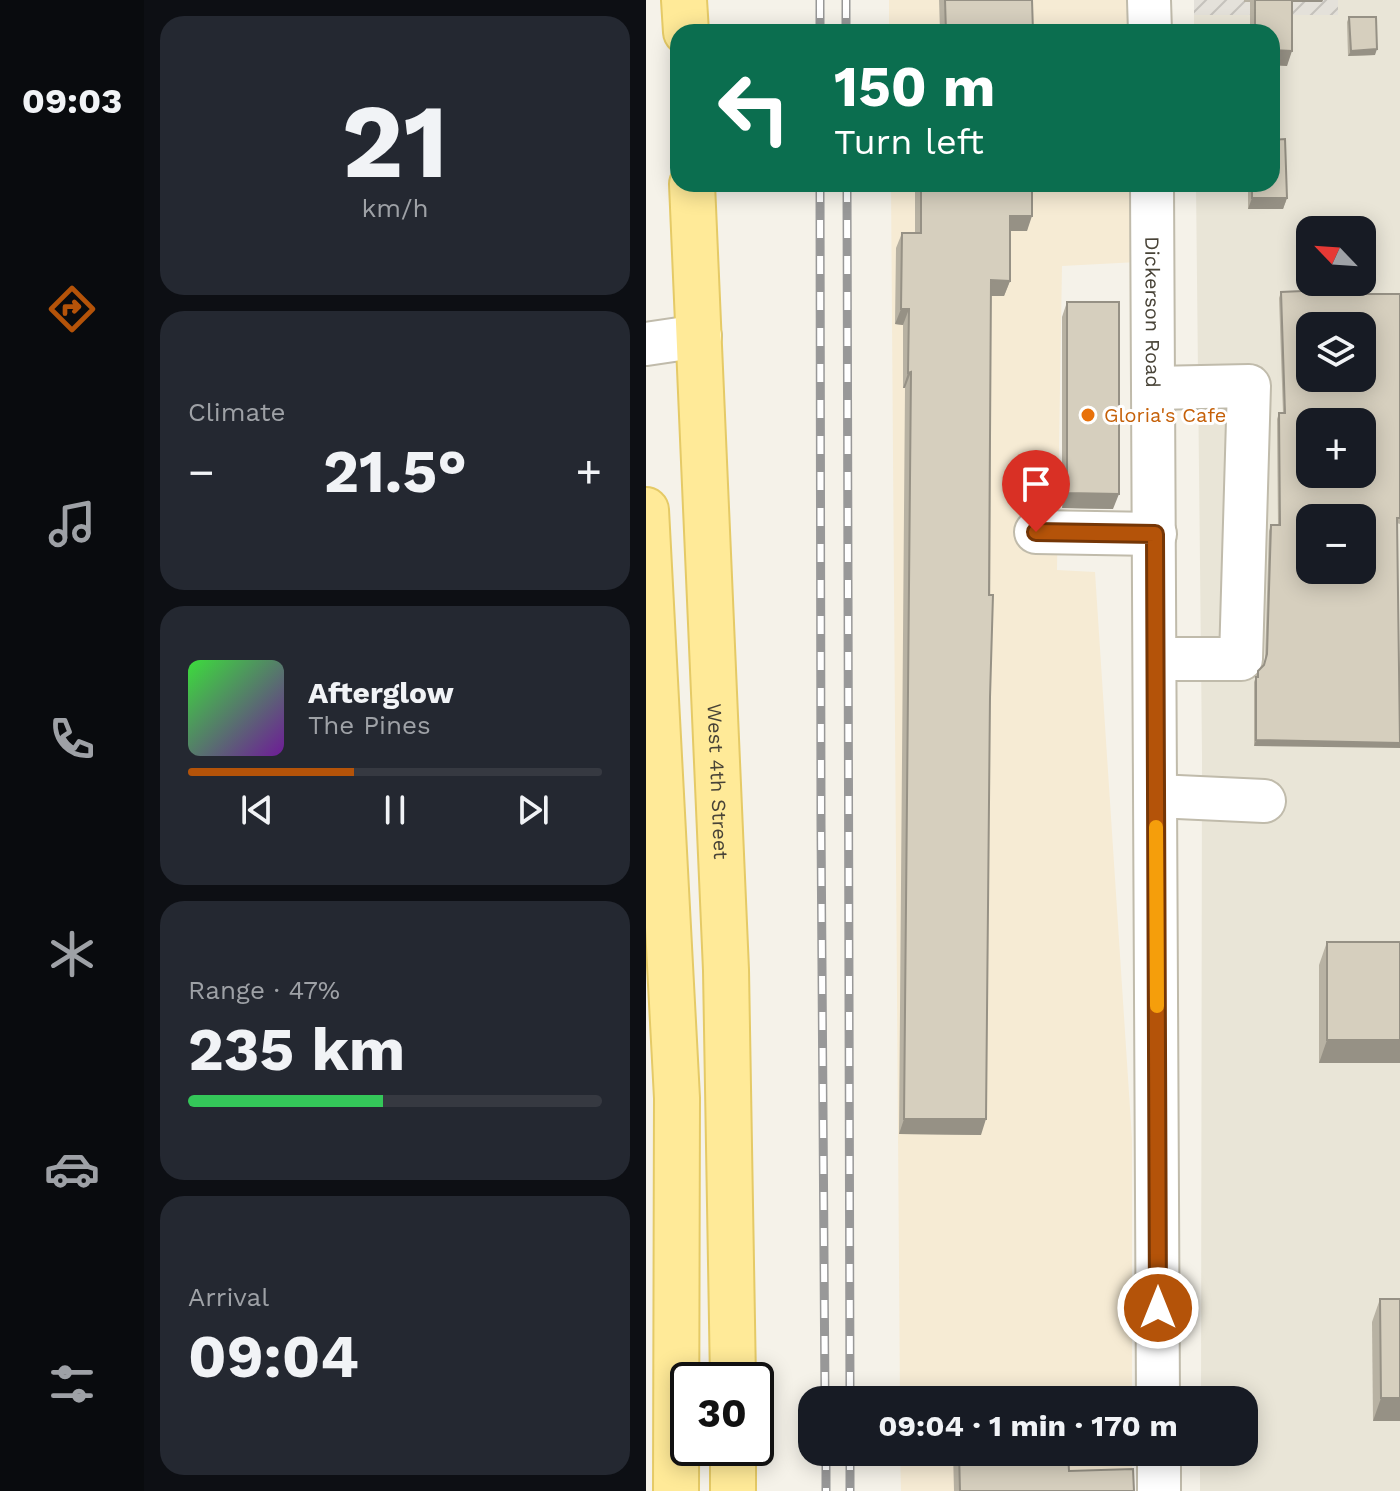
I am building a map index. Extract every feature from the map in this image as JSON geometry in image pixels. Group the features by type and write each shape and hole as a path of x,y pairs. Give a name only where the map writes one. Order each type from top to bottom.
{"main road":[{"path":"684,0 686,24"},
{"name":"West 4th Street","path":"692,192 726,970 733,1362"},
{"path":"646,510 677,1098 676,1491"},
{"path":"733,1466 733,1491"}],"street":[{"path":"1149,0 1150,24"},
{"name":"Dickerson Road","path":"1152,192 1158,1386"},
{"path":"646,344 700,336"},
{"path":"1154,388 1249,386 1241,659 1155,659"},
{"path":"1036,532 1155,534"},
{"path":"1156,796 1264,801"},
{"path":"1159,1466 1159,1491"}],"shaded area":[{"path":"889,0 1127,0 1128,24 889,24"},
{"path":"1194,0 1338,0 1338,15 1194,15"},
{"path":"1338,0 1400,0 1400,1491 1200,1491 1200,1466 1258,1466 1258,1386 1201,1386 1202,754 1196,192 1280,192 1280,24 1194,24 1194,15 1338,15"},
{"path":"891,192 1135,192 1138,262 1062,266 1057,570 1095,572 1132,1139 1132,1386 900,1386"},
{"path":"900,1466 1132,1466 1132,1491 901,1491"}],"building":[{"path":"945,0 1032,0 1033,24 946,24"},
{"path":"1255,0 1292,0 1292,51 1280,50 1280,24 1255,24"},
{"path":"1349,17 1376,17 1377,49 1351,51"},
{"path":"1280,139 1285,139 1287,198 1252,198 1252,192 1280,192"},
{"path":"921,192 1032,192 1032,216 1010,216 1010,281 991,280 989,595 993,595 986,1119 904,1119 911,372 908,373 909,309 901,309 902,233 921,233"},
{"path":"1296,291 1296,296 1400,294 1400,518 1397,518 1400,743 1256,740 1256,677 1267,654 1271,525 1280,525 1279,413 1285,413 1281,292"},
{"name":"Gloria's Cafe","path":"1067,302 1119,302 1119,494 1067,493"},
{"path":"1327,942 1400,942 1400,1040 1327,1040"},
{"path":"1380,1299 1400,1299 1400,1398 1381,1398"},
{"path":"959,1466 1069,1466 1069,1471 1133,1469 1134,1491 960,1491"}],"railway":[{"path":"820,0 820,24"},
{"path":"846,0 846,24"},
{"path":"820,192 825,1386"},
{"path":"847,192 850,1386"},
{"path":"826,1466 826,1491"},
{"path":"850,1466 850,1491"}],"slow traffic":[{"path":"1156,827 1157,1006"}],"place":[{"name":"Gloria's Cafe","path":"1088,415"}],"route":[{"path":"1036,532 1155,534 1158,1308"}]}
